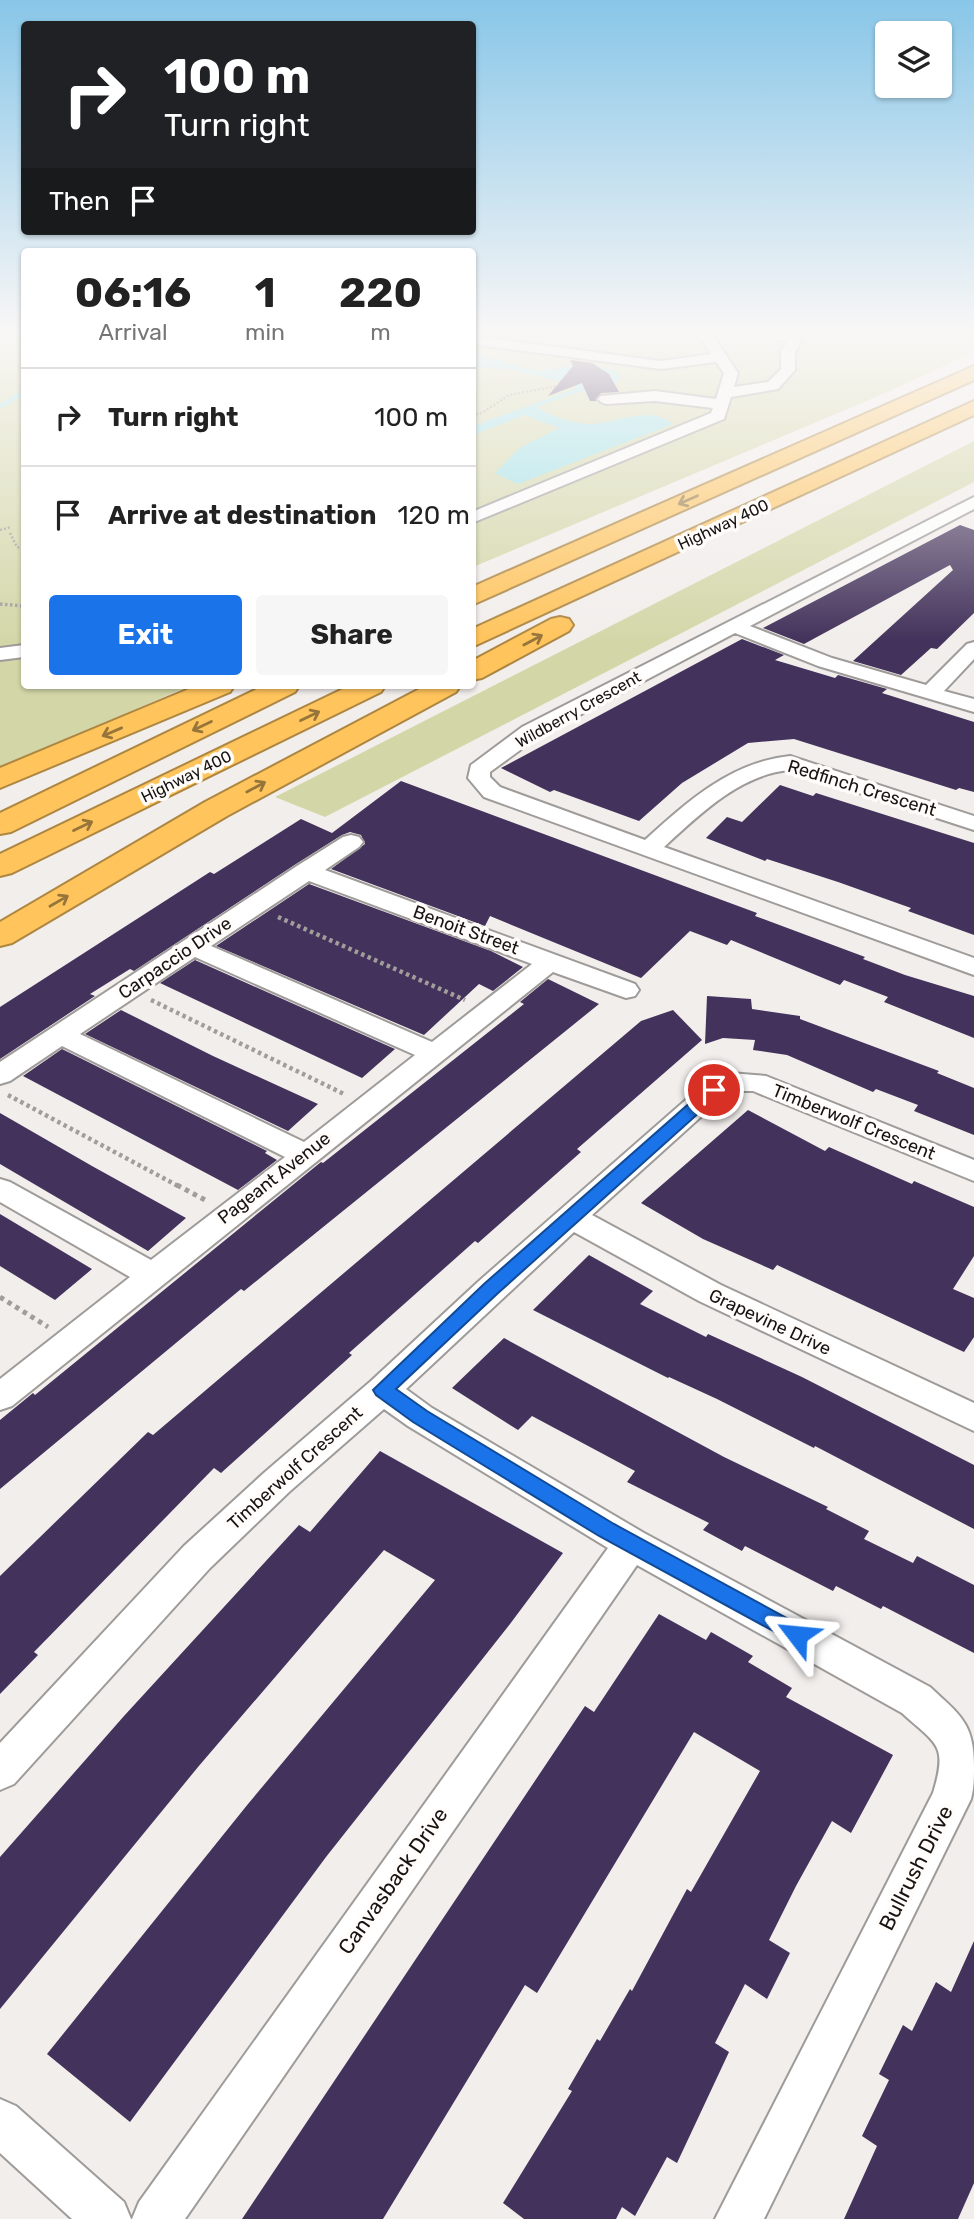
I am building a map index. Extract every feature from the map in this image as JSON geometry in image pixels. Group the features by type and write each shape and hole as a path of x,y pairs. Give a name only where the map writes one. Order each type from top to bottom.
{"highway":[{"name":"Highway 400","path":"476,595 834,435"},
{"name":"Highway 400","path":"476,637 915,435"},
{"path":"476,670 576,617 632,566"},
{"path":"0,779 213,689"},
{"path":"0,825 279,689"},
{"name":"Highway 400","path":"0,866 365,689"},
{"path":"0,936 216,808 440,689"}],"street":[{"path":"477,512 678,435"},
{"name":"Wildberry Crescent","path":"974,502 530,732 479,770 479,778 492,792 974,967"},
{"path":"955,513 974,520"},
{"path":"734,626 806,655 974,706"},
{"path":"930,693 974,648"},
{"path":"0,654 21,651"},
{"name":"Redfinch Crescent","path":"649,848 715,794 759,767 772,763 790,763 974,823"},
{"name":"Carpaccio Drive","path":"0,1075 351,842"},
{"name":"Benoit Street","path":"305,871 626,990"},
{"path":"192,947 433,1053"},
{"name":"Pageant Avenue","path":"0,1397 550,961"},
{"path":"60,1035 304,1154"},
{"name":"Timberwolf Crescent","path":"0,1771 197,1557 714,1090 730,1082 756,1082 974,1171"},
{"path":"0,1189 152,1275"},
{"name":"Grapevine Drive","path":"571,1217 710,1293 974,1418"},
{"name":"Bullrush Drive","path":"383,1390 420,1417 631,1544 916,1700 951,1732 962,1763 951,1800 739,2219"},
{"name":"Canvasback Drive","path":"156,2219 631,1544"},
{"path":"0,2122 107,2219"}],"path":[{"path":"0,530 11,527"},
{"path":"10,533 17,547 21,548"},
{"path":"0,604 21,606"},
{"path":"253,906 488,1010"},
{"path":"129,989 367,1105"},
{"path":"0,1091 230,1213"},
{"path":"0,1297 70,1341"}],"green space":[{"path":"0,435 21,435 21,689 182,689 0,768"},
{"path":"476,435 787,435 476,566"},
{"path":"974,441 974,482 325,817 275,797"}],"water":[{"path":"546,435 646,435 518,484 495,473 521,447"}],"building":[{"path":"960,525 974,530 974,613 937,649 931,648 901,675 853,661 953,570 950,565 804,644 763,628"},
{"path":"742,639 784,655 775,660 835,678 838,675 887,689 882,693 974,722 974,792 959,788 956,790 794,739 748,743 682,783 639,821 554,790 550,792 501,768"},
{"path":"401,781 757,913 755,916 865,957 863,959 905,975 974,996 974,1038 884,1002 888,997 844,980 840,985 731,940 727,945 690,931 641,978 490,916 485,926 331,869 365,844 361,835 350,832 296,864 134,971 130,969 90,994 95,996 0,1059 0,1007 210,872 214,874 301,819 332,833"},
{"path":"780,785 813,796 816,793 974,843 974,935 908,911 911,908 767,859 765,861 706,838 727,817 742,822"},
{"path":"309,884 491,951 523,967 493,991 479,984 424,1035 216,946"},
{"path":"195,960 395,1049 362,1078 160,983"},
{"path":"548,979 599,1004 244,1291 241,1289 0,1489 0,1420 33,1393 35,1395 321,1162 524,1004 520,1002"},
{"path":"707,996 751,999 752,1009 800,1016 800,1019 939,1071 937,1073 974,1088 974,1135 914,1111 918,1105 876,1089 873,1092 787,1055 753,1050 755,1040 723,1038 705,1044"},
{"path":"121,1010 318,1104 288,1131 85,1034"},
{"path":"673,1010 702,1040 577,1149 581,1152 478,1243 475,1241 349,1353 352,1355 221,1473 214,1468 34,1652 38,1655 0,1694 0,1576 148,1432 153,1435 641,1021"},
{"path":"62,1049 267,1151 265,1153 277,1160 238,1190 23,1076"},
{"path":"748,1110 825,1151 829,1147 912,1184 914,1181 974,1207 974,1256 953,1289 974,1298 974,1337 964,1352 777,1265 773,1270 703,1239 641,1203"},
{"path":"0,1113 186,1218 148,1251 0,1164"},
{"path":"0,1214 92,1269 55,1300 0,1266"},
{"path":"589,1255 653,1291 640,1304 706,1337 708,1334 802,1377 974,1465 974,1529 815,1446 814,1448 717,1399 668,1378 533,1310"},
{"path":"504,1338 724,1457 828,1507 826,1509 869,1531 864,1539 913,1563 917,1556 974,1585 974,1653 883,1606 881,1609 836,1586 833,1591 745,1546 742,1551 703,1530 709,1523 627,1482 635,1471 532,1416 518,1430 452,1388"},
{"path":"380,1451 563,1553 326,1857 130,2122 47,2054 248,1804 435,1580 384,1550 198,1767 0,2009 0,1857 124,1716 299,1525 310,1532"},
{"path":"659,1614 706,1640 711,1632 753,1656 748,1662 792,1688 786,1697 893,1755 851,1833 832,1821 796,1886 769,1940 790,1953 767,1999 745,1984 715,2043 729,2052 677,2163 667,2157 635,2216 622,2207 616,2219 524,2219 503,2203 572,2091 568,2089 597,2039 600,2041 630,1989 632,1991 687,1889 691,1892 760,1771 694,1732 537,1993 525,1985 383,2219 242,2219 585,1706 594,1712"},
{"path":"974,1941 974,2183 958,2219 844,2219 877,2146 862,2136 889,2080 879,2074 903,2025 912,2031 936,1982 951,1992"}],"route":[{"path":"714,1090 490,1289 383,1390 420,1417 534,1487 631,1544 797,1635"}]}
